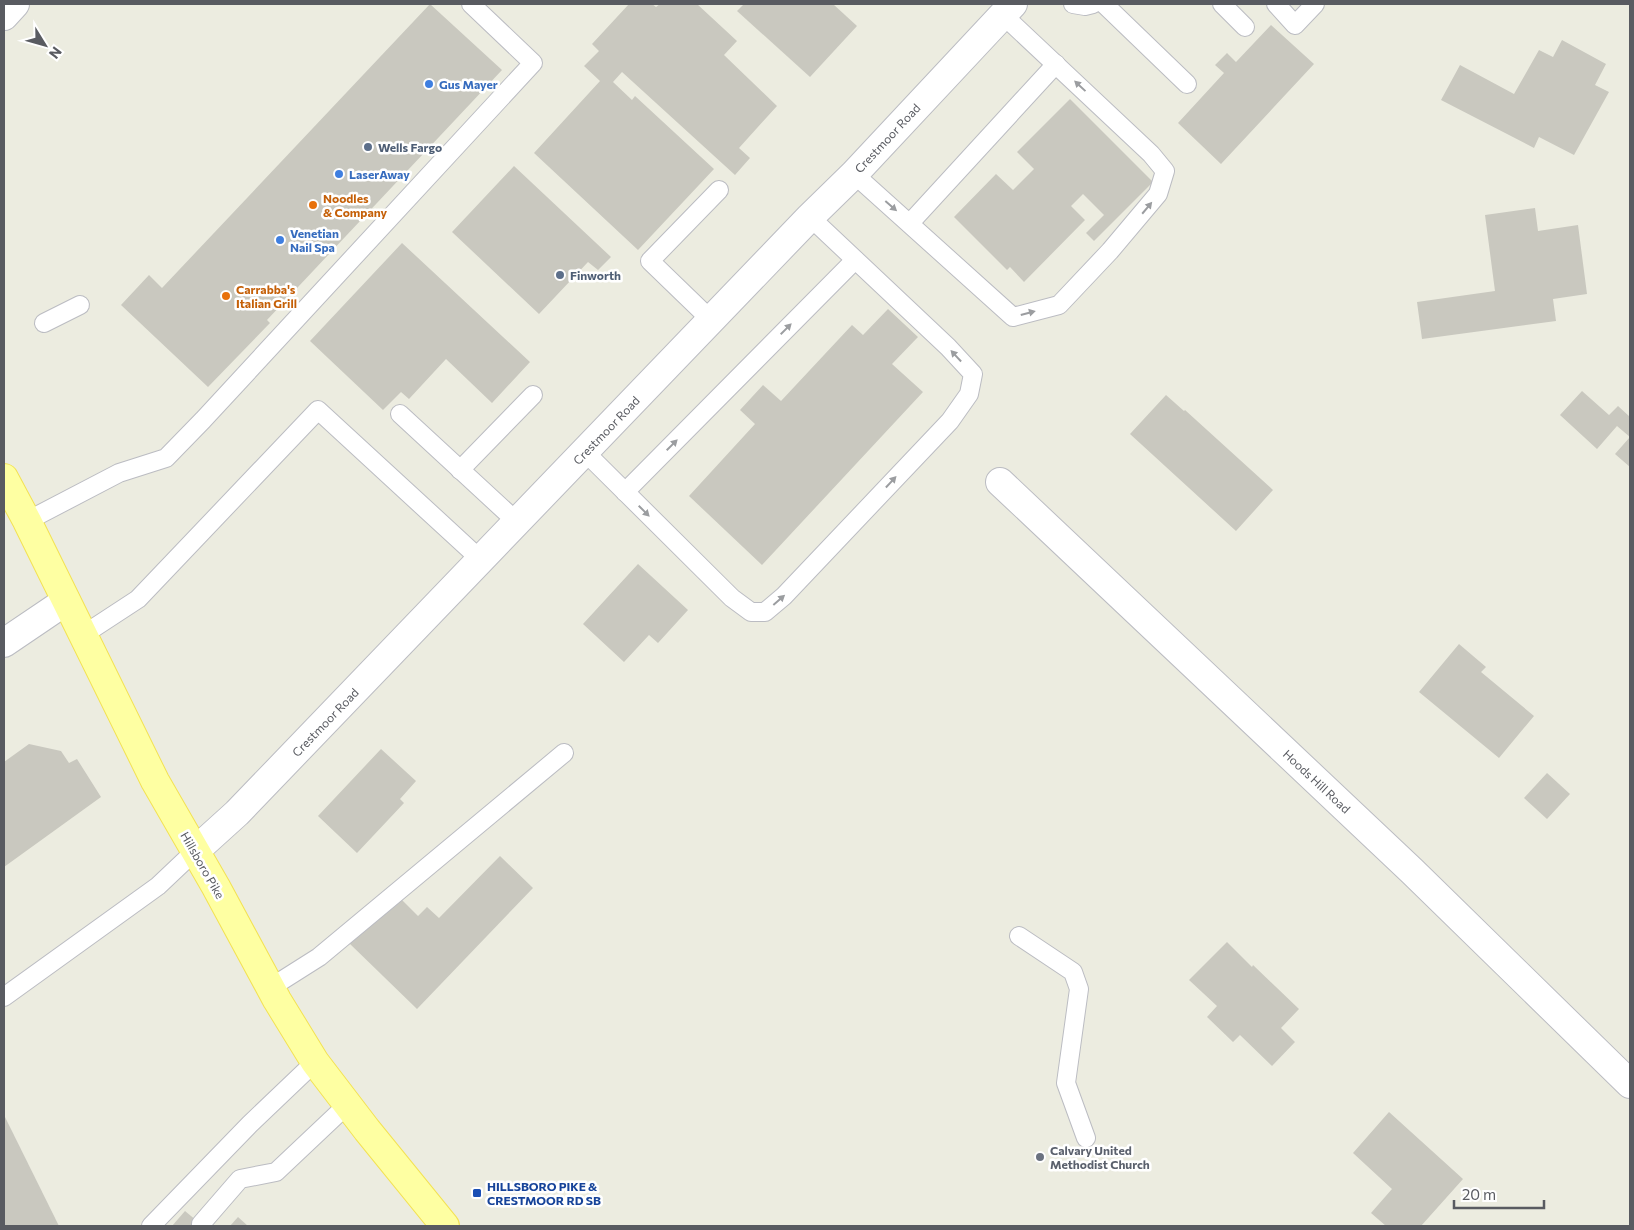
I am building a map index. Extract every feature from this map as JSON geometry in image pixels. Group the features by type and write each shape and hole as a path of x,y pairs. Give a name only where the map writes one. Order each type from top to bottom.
{"main road":[{"name":"Hillsboro Pike","path":"4,478 155,781 216,887 270,988 315,1062 439,1224"}],"street":[{"path":"4,16 15,4"},
{"name":"Crestmoor Road","path":"195,851 244,806 810,217 854,174 1008,9"},
{"name":"Hoods Hill Road","path":"1000,482 1404,864 1630,1084"},
{"path":"4,643 66,601"}],"lane":[{"path":"27,521 119,473 166,458 204,420 533,63 471,4"},
{"path":"1073,4 1085,6 1093,4"},
{"path":"1104,4 1187,84"},
{"path":"1222,4 1245,27"},
{"path":"1276,4 1296,25 1314,4"},
{"path":"854,174 1013,317 1059,305 1110,251 1158,194 1165,171 1151,154 1056,64 1008,9"},
{"path":"910,223 1056,64"},
{"path":"711,320 650,261 719,190"},
{"path":"585,452 732,598 751,612 765,612 784,596 950,421 969,394 973,374 948,347 810,217"},
{"path":"626,492 855,260"},
{"path":"44,323 80,305"},
{"path":"460,470 533,394"},
{"path":"83,634 138,599 318,410 481,560"},
{"path":"400,414 517,522"},
{"path":"270,988 318,957 564,753"},
{"path":"4,997 158,886 195,851"},
{"path":"1019,936 1073,972 1079,989 1066,1084 1086,1138"},
{"path":"151,1226 250,1124 315,1062"},
{"path":"201,1224 240,1180 276,1172 347,1105"}],"building":[{"path":"430,4 502,70 267,320 270,323 208,387 121,305 149,275 162,288"},
{"path":"629,4 652,4 656,7 660,4 697,4 737,41 724,55 777,106 739,148 750,158 735,175 622,72 613,82 632,100 635,96 714,169 638,250 534,153 600,81 584,66 599,51 592,44"},
{"path":"744,4 833,4 857,26 810,77 737,11"},
{"path":"1271,25 1314,64 1221,164 1178,123 1224,73 1215,65 1227,53 1236,62"},
{"path":"1562,40 1606,64 1595,85 1609,92 1574,155 1539,137 1534,148 1441,100 1460,65 1514,94 1539,50 1553,57"},
{"path":"1070,99 1153,182 1094,241 1086,233 1104,215 1083,194 1071,206 1085,220 1024,282 1010,267 1007,270 954,217 996,174 1013,190 1034,169 1017,152"},
{"path":"514,166 611,257 598,270 588,262 539,314 452,232"},
{"path":"1535,208 1538,231 1578,225 1587,294 1553,299 1556,321 1422,339 1417,302 1495,291 1485,215"},
{"path":"402,243 530,362 492,403 446,359 409,399 401,392 383,410 310,341"},
{"path":"888,309 918,337 892,364 923,392 762,565 689,496 755,424 740,410 763,385 781,401 852,325 863,335"},
{"path":"1582,391 1609,415 1618,406 1630,417 1630,437 1617,426 1597,449 1560,415"},
{"path":"1166,395 1273,490 1236,531 1130,434"},
{"path":"1630,437 1630,467 1615,454"},
{"path":"638,564 688,610 658,643 649,635 624,662 583,624"},
{"path":"1459,644 1486,667 1481,672 1534,716 1499,758 1419,692"},
{"path":"29,744 61,751 69,763 77,759 101,797 4,867 4,762"},
{"path":"381,749 416,781 400,799 404,803 357,853 318,816"},
{"path":"1547,773 1570,794 1547,819 1524,798"},
{"path":"500,856 533,888 417,1009 349,943 396,894 418,916 427,907 439,918"},
{"path":"1227,942 1299,1009 1281,1028 1295,1042 1272,1066 1240,1035 1233,1042 1207,1017 1217,1006 1189,980"},
{"path":"1389,1112 1463,1179 1421,1226 1386,1226 1371,1213 1392,1189 1353,1153"},
{"path":"4,1115 59,1226 4,1226"},
{"path":"185,1211 203,1226 172,1226"},
{"path":"238,1217 248,1226 230,1226"}],"place":[{"name":"Gus Mayer","path":"429,84"},
{"name":"Wells Fargo","path":"368,147"},
{"name":"LaserAway","path":"339,174"},
{"name":"Noodles & Company","path":"313,205"},
{"name":"Venetian Nail Spa","path":"280,240"},
{"name":"Finworth","path":"560,275"},
{"name":"Carrabba's Italian Grill","path":"226,296"},
{"name":"Calvary United Methodist Church","path":"1040,1157"},
{"name":"HILLSBORO PIKE & CRESTMOOR RD SB","path":"477,1193"}]}
